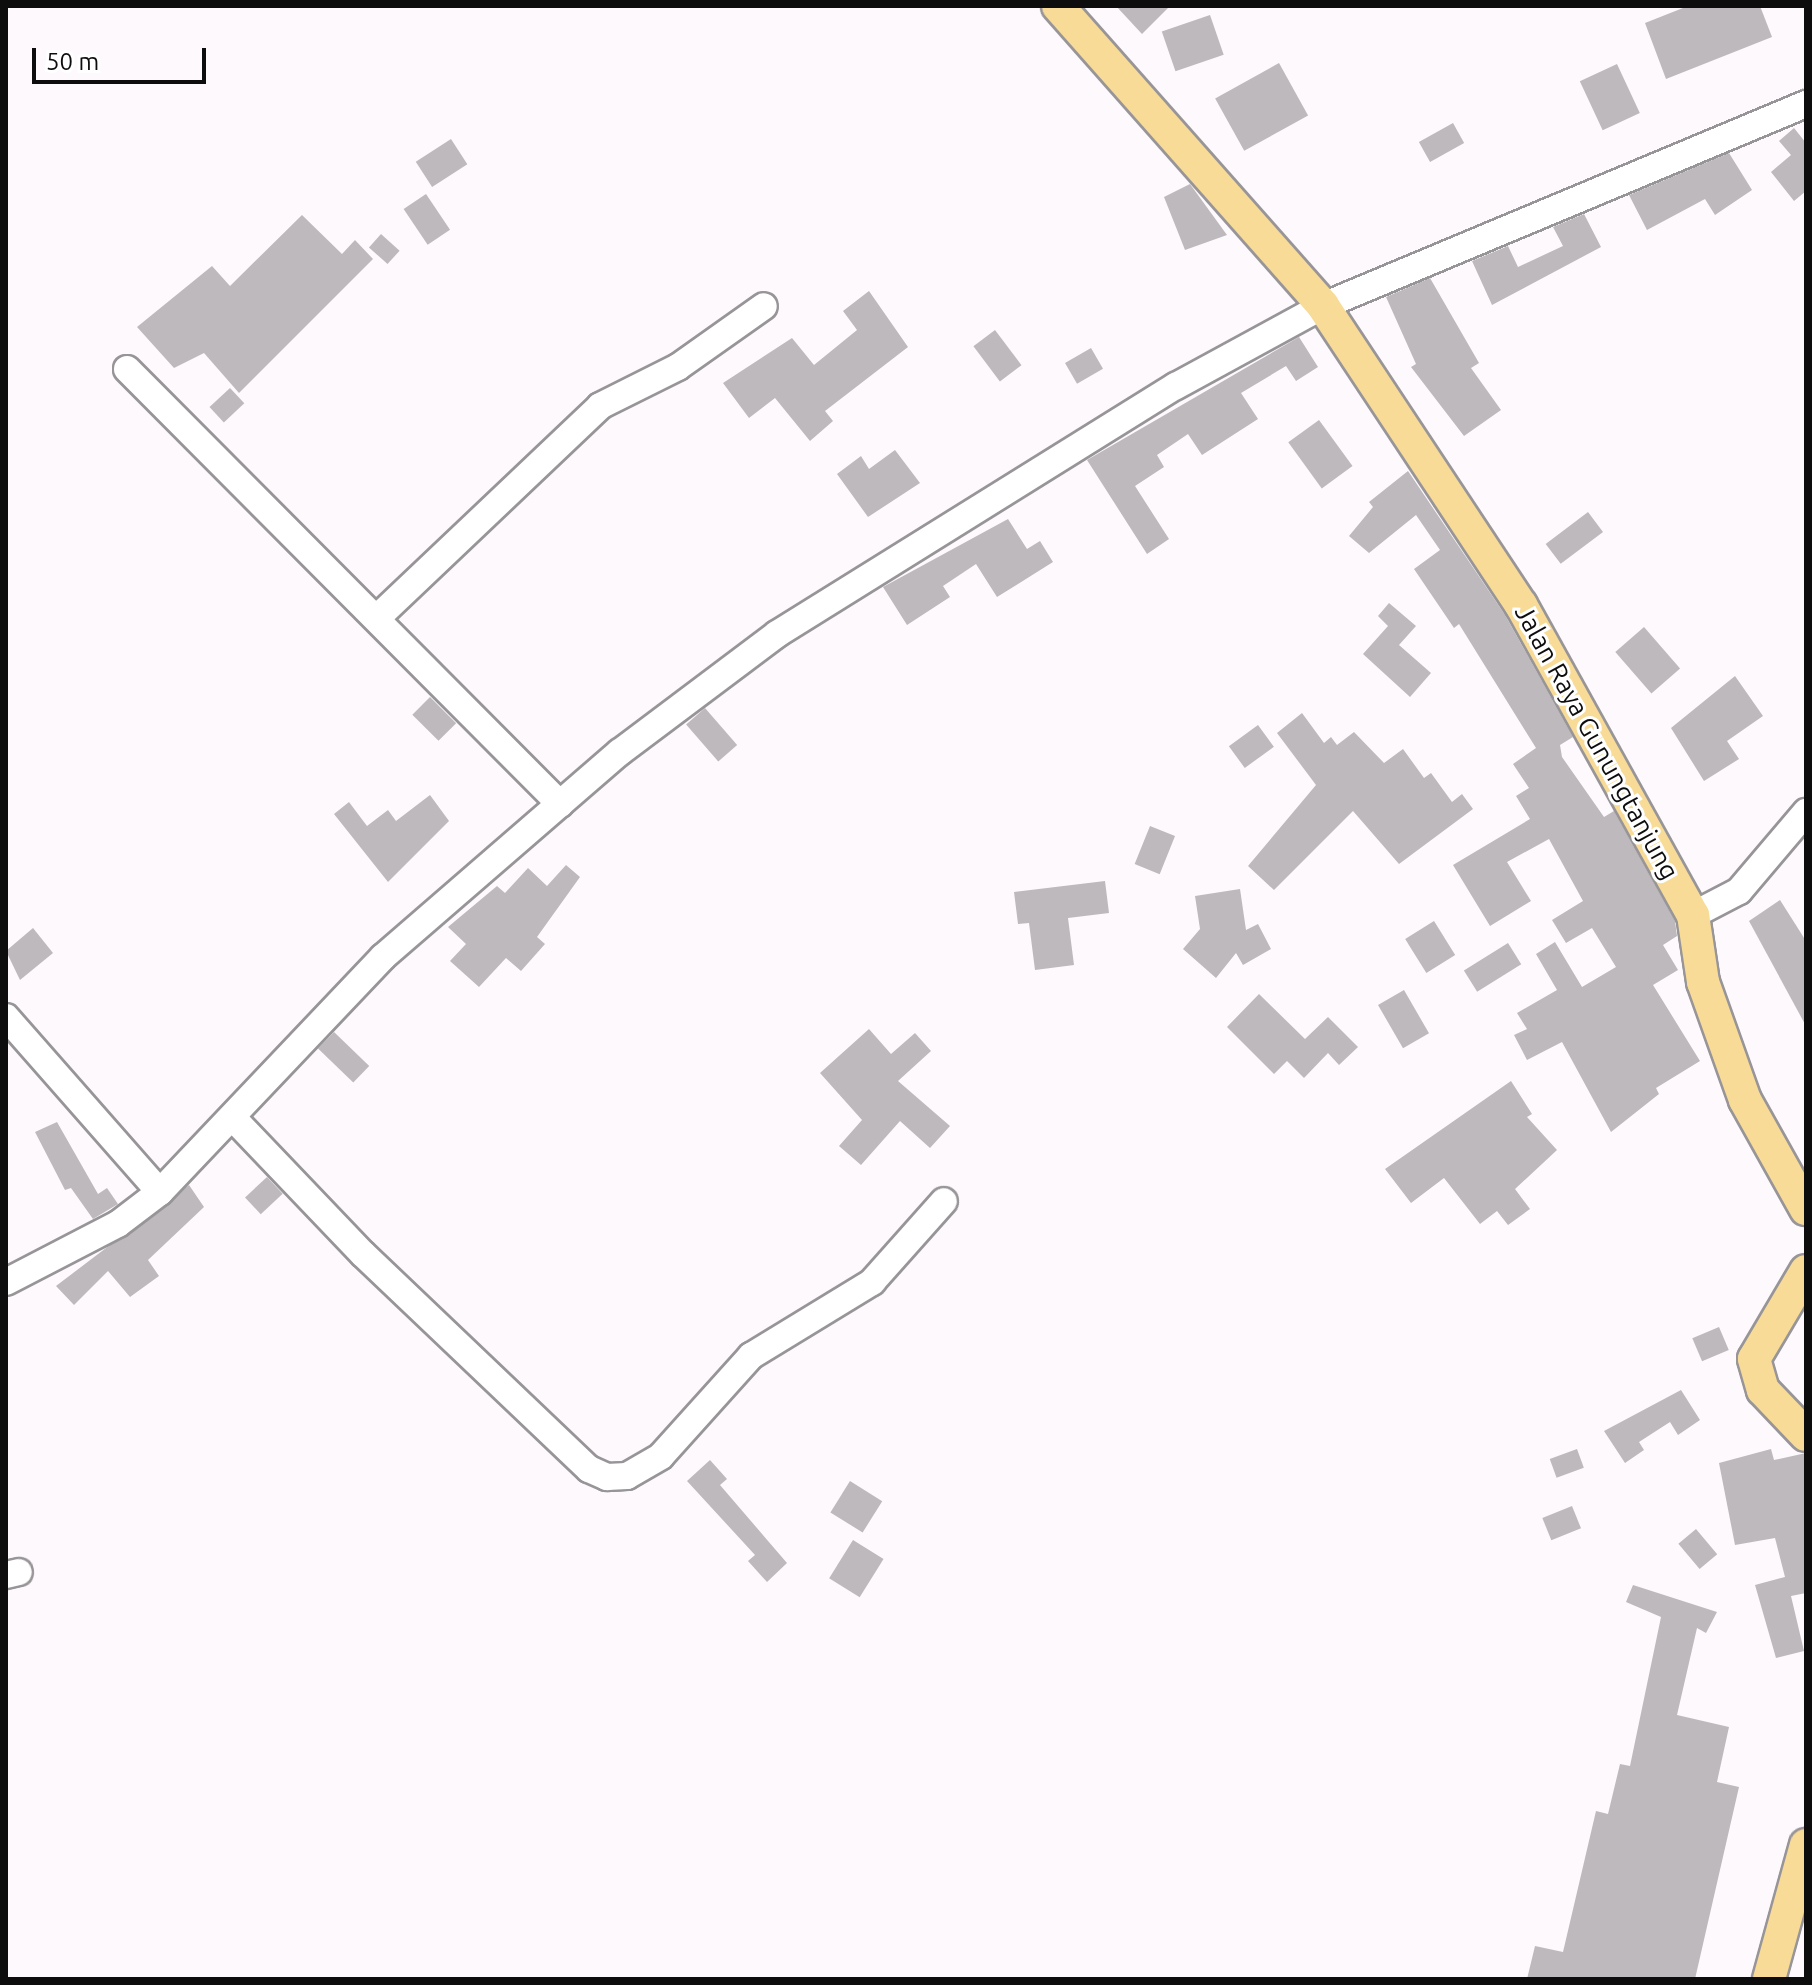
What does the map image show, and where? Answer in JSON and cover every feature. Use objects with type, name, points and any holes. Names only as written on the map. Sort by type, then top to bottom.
[{"type":"main road","name":"Jalan Raya Gunungtanjung","points":[[1058,6],[1323,306],[1521,605],[1693,915],[1703,982],[1745,1100],[1806,1209]]},
{"type":"main road","points":[[1806,1271],[1754,1359],[1763,1390],[1806,1435]]},
{"type":"main road","points":[[1769,1979],[1806,1845]]},
{"type":"street","points":[[6,1282],[118,1224],[160,1192],[233,1118],[293,1045],[383,957],[560,804],[777,634],[1176,386],[1323,306],[1806,104]]},
{"type":"street","points":[[378,617],[600,406],[678,367],[764,306]]},
{"type":"street","points":[[127,369],[378,617],[560,804]]},
{"type":"street","points":[[1693,915],[1739,891],[1806,812]]},
{"type":"street","points":[[6,1017],[160,1192]]},
{"type":"street","points":[[233,1118],[363,1254],[589,1469],[607,1477],[627,1476],[661,1456],[751,1356],[872,1282],[944,1201]]},
{"type":"building","points":[[1116,6],[1170,6],[1142,34]]},
{"type":"building","points":[[1688,6],[1760,6],[1772,37],[1666,79],[1645,23]]},
{"type":"building","points":[[1210,15],[1224,55],[1175,71],[1162,32]]},
{"type":"building","points":[[1279,63],[1308,115],[1244,151],[1215,98]]},
{"type":"building","points":[[1617,64],[1640,113],[1603,130],[1580,81]]},
{"type":"building","points":[[1453,123],[1464,143],[1430,162],[1419,142]]},
{"type":"building","points":[[1794,128],[1806,143],[1806,191],[1794,201],[1771,172],[1791,155],[1779,141]]},
{"type":"building","points":[[451,139],[467,164],[432,187],[416,162]]},
{"type":"building","points":[[1729,153],[1752,190],[1715,215],[1705,199],[1647,230],[1629,195]]},
{"type":"building","points":[[1190,184],[1227,235],[1185,250],[1164,197]]},
{"type":"building","points":[[426,194],[450,230],[428,245],[404,209]]},
{"type":"building","points":[[1584,214],[1601,247],[1492,305],[1472,261],[1508,246],[1518,267],[1563,246],[1553,227]]},
{"type":"building","points":[[302,215],[342,254],[355,240],[373,259],[239,393],[204,353],[174,368],[137,327],[212,266],[230,286]]},
{"type":"building","points":[[381,234],[400,251],[388,264],[369,247]]},
{"type":"building","points":[[1430,278],[1479,363],[1471,368],[1501,410],[1464,436],[1411,367],[1416,364],[1386,297]]},
{"type":"building","points":[[869,291],[908,347],[825,411],[833,421],[810,441],[775,398],[749,418],[723,383],[792,338],[814,365],[857,330],[843,311]]},
{"type":"building","points":[[995,330],[1021,365],[1000,381],[973,346]]},
{"type":"building","points":[[1299,337],[1318,367],[1296,381],[1286,366],[1241,393],[1258,419],[1202,455],[1188,434],[1157,455],[1164,467],[1135,486],[1169,539],[1147,554],[1087,460]]},
{"type":"building","points":[[1091,348],[1103,369],[1077,384],[1065,363]]},
{"type":"building","points":[[230,388],[244,403],[224,422],[210,407]]},
{"type":"building","points":[[1319,420],[1353,466],[1322,488],[1288,442]]},
{"type":"building","points":[[895,450],[920,483],[868,517],[837,474],[861,456],[869,469]]},
{"type":"building","points":[[1408,471],[1505,615],[1573,737],[1560,745],[1562,757],[1604,817],[1614,811],[1675,921],[1677,936],[1663,945],[1678,970],[1653,985],[1700,1061],[1656,1088],[1659,1094],[1611,1132],[1562,1042],[1527,1060],[1514,1035],[1527,1029],[1517,1013],[1557,990],[1536,954],[1555,942],[1582,987],[1616,967],[1592,928],[1566,943],[1552,920],[1583,901],[1549,839],[1507,862],[1531,901],[1490,926],[1453,865],[1530,819],[1516,796],[1529,788],[1513,764],[1536,748],[1459,624],[1454,628],[1414,569],[1440,550],[1416,515],[1369,553],[1349,536],[1373,507],[1369,502]]},
{"type":"building","points":[[1588,512],[1603,532],[1561,564],[1546,544]]},
{"type":"building","points":[[1008,519],[1027,549],[1040,541],[1053,562],[997,597],[976,564],[943,586],[950,597],[907,625],[883,587]]},
{"type":"building","points":[[1389,603],[1416,626],[1399,645],[1431,673],[1410,697],[1363,654],[1388,626],[1378,616]]},
{"type":"building","points":[[1644,627],[1680,669],[1651,693],[1615,652]]},
{"type":"building","points":[[1735,676],[1763,716],[1727,741],[1739,759],[1704,781],[1671,728]]},
{"type":"building","points":[[430,697],[456,723],[438,741],[412,715]]},
{"type":"building","points":[[705,708],[737,745],[718,761],[686,724]]},
{"type":"building","points":[[1302,713],[1324,743],[1331,737],[1337,745],[1354,732],[1384,763],[1403,749],[1424,778],[1431,773],[1452,802],[1462,794],[1473,809],[1399,864],[1353,811],[1274,890],[1248,866],[1316,785],[1277,733]]},
{"type":"building","points":[[1258,725],[1274,747],[1245,768],[1229,746]]},
{"type":"building","points":[[430,795],[449,821],[388,882],[334,814],[349,802],[367,826],[388,810],[396,821]]},
{"type":"building","points":[[1150,826],[1175,836],[1160,874],[1135,864]]},
{"type":"building","points":[[566,865],[580,877],[537,937],[545,944],[521,971],[506,958],[479,987],[450,961],[466,944],[448,927],[497,886],[505,893],[528,868],[547,886]]},
{"type":"building","points":[[1105,881],[1109,913],[1068,918],[1074,965],[1035,970],[1029,923],[1018,924],[1014,892]]},
{"type":"building","points":[[1240,889],[1246,930],[1258,924],[1271,949],[1243,965],[1236,953],[1216,978],[1183,949],[1200,929],[1195,896]]},
{"type":"building","points":[[1780,900],[1806,941],[1806,1026],[1749,921]]},
{"type":"building","points":[[1434,921],[1455,955],[1426,973],[1405,939]]},
{"type":"building","points":[[33,928],[53,953],[20,980],[6,951]]},
{"type":"building","points":[[1508,943],[1521,964],[1477,992],[1464,971]]},
{"type":"building","points":[[1404,990],[1429,1033],[1403,1048],[1378,1005]]},
{"type":"building","points":[[1259,994],[1305,1039],[1328,1017],[1358,1047],[1339,1065],[1328,1053],[1304,1078],[1287,1061],[1274,1074],[1227,1027]]},
{"type":"building","points":[[869,1029],[891,1054],[915,1033],[931,1051],[898,1081],[950,1126],[930,1148],[900,1121],[861,1165],[839,1146],[862,1120],[820,1073]]},
{"type":"building","points":[[334,1032],[369,1066],[353,1083],[318,1049]]},
{"type":"building","points":[[1511,1081],[1532,1114],[1527,1117],[1557,1150],[1515,1189],[1530,1209],[1508,1225],[1497,1211],[1480,1224],[1444,1178],[1411,1203],[1385,1169]]},
{"type":"building","points":[[57,1122],[98,1194],[107,1188],[118,1204],[93,1219],[71,1188],[65,1190],[35,1132]]},
{"type":"building","points":[[267,1177],[283,1194],[261,1214],[245,1197]]},
{"type":"building","points":[[189,1185],[204,1207],[148,1260],[159,1276],[130,1297],[108,1271],[74,1305],[56,1286]]},
{"type":"building","points":[[1719,1327],[1729,1350],[1702,1361],[1692,1338]]},
{"type":"building","points":[[1681,1390],[1700,1420],[1678,1435],[1670,1422],[1639,1442],[1644,1450],[1625,1463],[1604,1431]]},
{"type":"building","points":[[1577,1449],[1584,1468],[1557,1478],[1550,1459]]},
{"type":"building","points":[[1771,1449],[1774,1460],[1806,1453],[1806,1593],[1791,1596],[1804,1651],[1776,1658],[1755,1585],[1785,1577],[1775,1538],[1735,1545],[1719,1463]]},
{"type":"building","points":[[710,1460],[727,1479],[720,1485],[787,1563],[767,1582],[748,1561],[755,1555],[687,1481]]},
{"type":"building","points":[[850,1481],[882,1501],[863,1533],[830,1512]]},
{"type":"building","points":[[1572,1506],[1581,1528],[1551,1540],[1542,1518]]},
{"type":"building","points":[[1696,1529],[1717,1554],[1700,1569],[1678,1544]]},
{"type":"building","points":[[853,1540],[884,1559],[860,1597],[829,1578]]},
{"type":"building","points":[[1633,1585],[1717,1612],[1706,1633],[1697,1628],[1677,1715],[1729,1727],[1717,1782],[1739,1787],[1695,1979],[1527,1979],[1535,1946],[1563,1952],[1596,1811],[1608,1814],[1620,1764],[1630,1766],[1661,1617],[1626,1602]]}]
